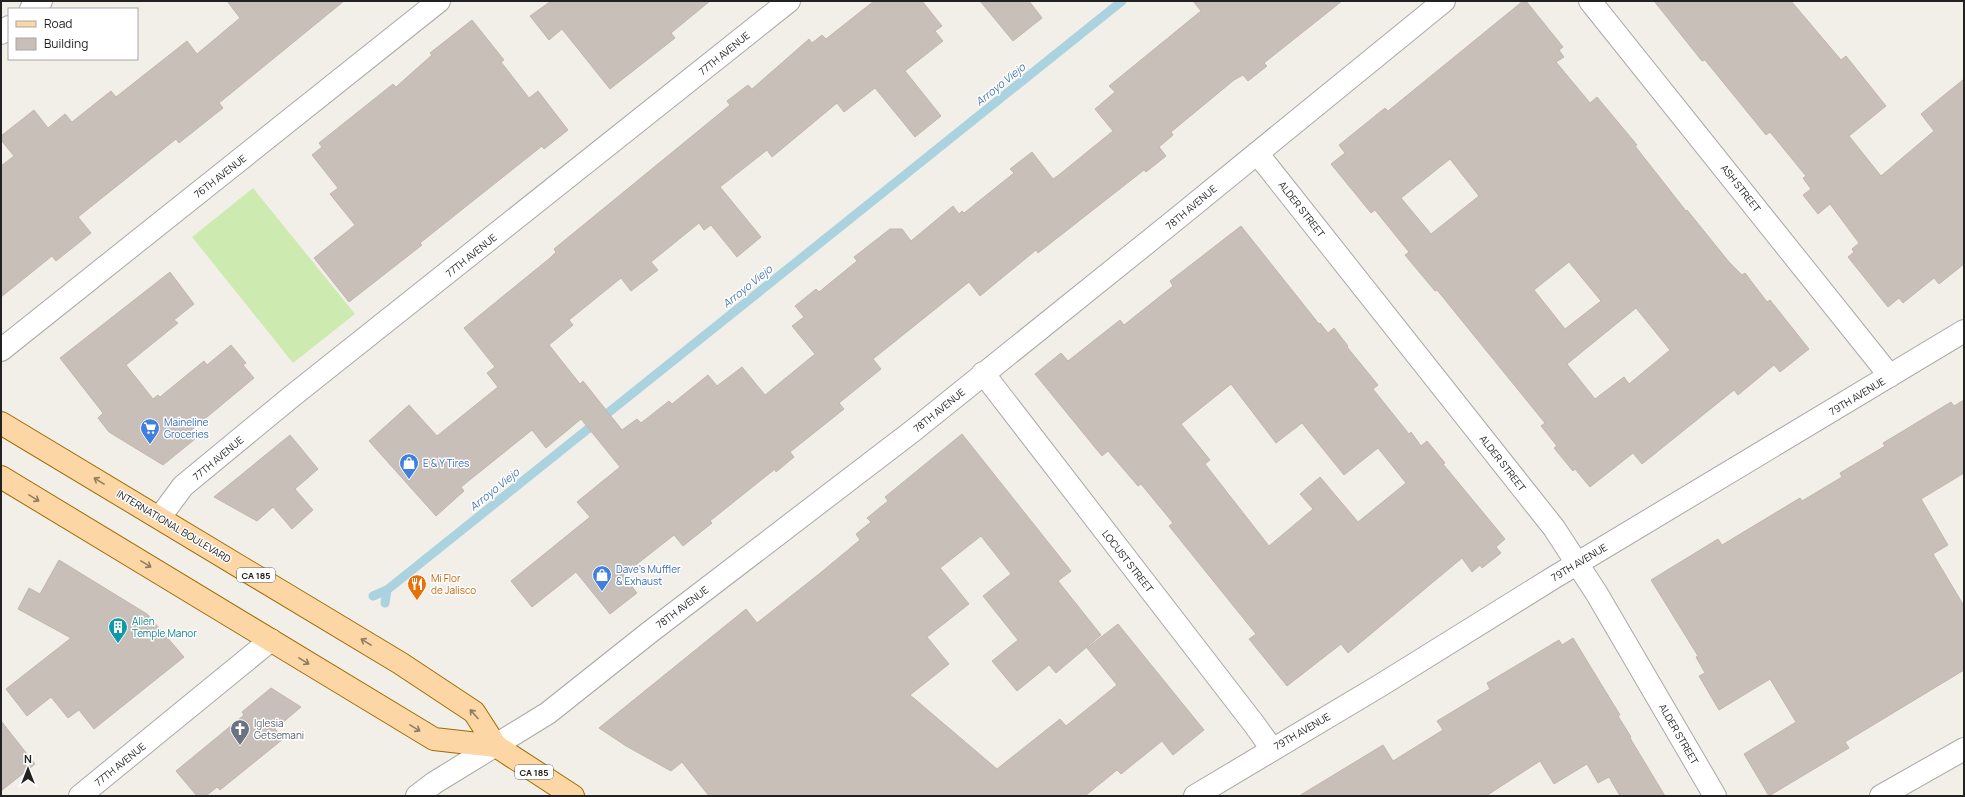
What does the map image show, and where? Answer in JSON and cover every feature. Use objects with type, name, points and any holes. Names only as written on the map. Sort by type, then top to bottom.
[{"type":"main road","name":"INTERNATIONAL BOULEVARD","points":[[1,423],[160,517],[400,663],[474,712],[496,746],[573,796]]},
{"type":"main road","name":"INTERNATIONAL BOULEVARD","points":[[1,477],[434,739],[496,746]]},
{"type":"street","points":[[32,8],[41,1]]},
{"type":"street","name":"76TH AVENUE","points":[[1,350],[439,1]]},
{"type":"street","name":"77TH AVENUE","points":[[160,517],[183,486],[291,397],[790,1]]},
{"type":"street","name":"78TH AVENUE","points":[[417,796],[434,783],[548,713],[650,632],[914,430],[1444,1]]},
{"type":"street","name":"ASH STREET","points":[[1590,1],[1890,376]]},
{"type":"street","name":"ALDER STREET","points":[[1257,153],[1554,528],[1577,563],[1716,796]]},
{"type":"street","name":"79TH AVENUE","points":[[1195,796],[1381,685],[1577,563],[1964,331]]},
{"type":"street","name":"LOCUST STREET","points":[[983,374],[1272,749]]},
{"type":"street","name":"77TH AVENUE","points":[[80,796],[271,640]]},
{"type":"street","points":[[1881,796],[1964,749]]},
{"type":"green space","points":[[253,188],[355,314],[293,363],[192,237]]},
{"type":"building","points":[[227,1],[344,1],[219,103],[223,108],[179,143],[176,139],[78,217],[91,233],[56,261],[52,256],[1,297],[1,166],[14,156],[1,140],[1,136],[34,110],[48,128],[65,114],[72,122],[111,91],[116,97],[187,41],[197,54],[240,18]]},
{"type":"building","points":[[551,1],[710,1],[671,33],[675,38],[610,89],[562,29],[549,40],[530,16]]},
{"type":"building","points":[[874,1],[922,1],[942,26],[935,31],[943,41],[905,71],[941,116],[915,137],[875,88],[844,112],[837,103],[772,157],[767,150],[720,187],[761,237],[737,257],[711,225],[704,230],[699,223],[651,262],[658,270],[631,291],[621,278],[569,320],[573,325],[549,345],[580,384],[583,381],[622,430],[637,419],[641,423],[669,401],[672,404],[708,375],[717,386],[742,367],[765,395],[815,354],[792,326],[804,317],[795,306],[816,289],[819,292],[857,261],[854,257],[890,229],[902,229],[911,241],[953,206],[959,214],[962,211],[964,213],[1014,173],[1010,169],[1032,152],[1053,179],[1060,174],[1113,131],[1095,109],[1115,92],[1109,86],[1201,11],[1193,1],[1342,1],[1264,63],[1267,66],[1248,81],[1243,75],[1234,80],[1171,132],[1173,135],[1159,147],[1166,156],[1146,172],[1144,170],[1038,253],[1036,250],[980,296],[969,282],[873,359],[881,369],[839,403],[844,409],[790,452],[794,457],[776,472],[775,469],[710,521],[712,523],[683,546],[674,535],[623,575],[637,593],[610,614],[576,572],[532,607],[511,581],[590,517],[577,502],[620,467],[581,419],[546,448],[532,430],[461,487],[464,491],[436,516],[369,441],[409,405],[437,436],[498,387],[487,373],[495,367],[464,328],[550,258],[556,252],[554,249],[730,105],[727,101],[748,85],[752,89],[809,39],[812,43],[822,35],[826,39]]},
{"type":"building","points":[[980,1],[1029,1],[1042,18],[1013,41]]},
{"type":"building","points":[[1523,1],[1526,1],[1563,47],[1559,50],[1564,57],[1556,62],[1590,103],[1597,97],[1637,145],[1635,146],[1686,211],[1687,210],[1729,262],[1742,275],[1745,273],[1767,302],[1770,300],[1809,349],[1780,372],[1774,365],[1738,395],[1734,390],[1642,464],[1633,453],[1590,487],[1575,469],[1573,471],[1554,448],[1557,446],[1541,426],[1545,423],[1437,290],[1435,291],[1405,255],[1409,252],[1375,210],[1371,213],[1331,164],[1345,153],[1339,145],[1385,108],[1388,111]],"holes":[[[1450,159],[1479,196],[1431,234],[1401,198]],[[1569,262],[1601,301],[1565,329],[1534,290]],[[1636,308],[1670,350],[1629,384],[1624,377],[1595,399],[1567,364]]]},
{"type":"building","points":[[1654,1],[1791,1],[1841,60],[1846,56],[1886,106],[1849,136],[1881,176],[1934,131],[1921,114],[1964,79],[1964,264],[1939,284],[1934,278],[1903,303],[1899,298],[1888,307],[1848,257],[1854,252],[1852,249],[1859,243],[1830,204],[1818,214],[1803,195],[1811,189],[1803,178],[1806,176],[1770,132],[1766,135],[1705,60],[1702,61]]},
{"type":"building","points":[[472,20],[504,60],[501,62],[529,98],[538,91],[568,130],[544,149],[542,146],[420,243],[422,245],[349,302],[314,258],[355,225],[330,194],[338,188],[312,155],[322,147],[319,143],[393,84],[396,87],[432,55],[430,53]]},
{"type":"building","points":[[1241,226],[1319,324],[1320,323],[1328,333],[1334,328],[1348,346],[1347,347],[1378,385],[1373,389],[1409,434],[1411,432],[1421,446],[1427,441],[1445,463],[1443,464],[1505,539],[1496,547],[1501,553],[1482,568],[1480,565],[1472,572],[1462,558],[1348,653],[1341,644],[1287,686],[1249,639],[1256,634],[1169,526],[1173,523],[1141,484],[1138,486],[1108,451],[1102,456],[1035,374],[1061,353],[1068,361],[1120,320],[1124,325],[1173,286],[1170,281]],"holes":[[[1231,384],[1276,443],[1302,423],[1344,475],[1378,448],[1406,483],[1358,522],[1320,477],[1300,494],[1313,509],[1269,546],[1205,464],[1210,460],[1181,424]]]},
{"type":"building","points":[[170,272],[194,304],[174,320],[178,323],[126,365],[153,399],[158,395],[160,397],[204,361],[207,365],[231,345],[246,363],[243,365],[254,378],[189,432],[195,439],[163,465],[109,432],[98,418],[103,413],[60,358]]},
{"type":"building","points":[[1964,400],[1964,473],[1921,499],[1948,545],[1933,554],[1964,606],[1964,670],[1845,742],[1849,748],[1769,796],[1744,754],[1796,722],[1770,679],[1719,710],[1699,676],[1705,673],[1696,657],[1698,656],[1651,580],[1718,539],[1722,545],[1800,498],[1802,501],[1842,477],[1840,473],[1885,446],[1883,443],[1951,402],[1954,406]]},
{"type":"building","points":[[962,434],[1071,571],[1058,581],[1101,635],[1056,673],[1049,665],[1017,691],[992,661],[1018,640],[983,596],[1011,574],[981,536],[940,568],[969,604],[927,637],[949,664],[910,695],[997,769],[1060,719],[1066,726],[1117,685],[1087,648],[1118,624],[1204,730],[1173,755],[1162,741],[1121,774],[1117,770],[1085,796],[709,796],[682,762],[671,771],[626,746],[599,728],[746,609],[757,623],[819,574],[860,540],[856,534],[871,522],[867,518],[888,501],[885,497]]},
{"type":"building","points":[[290,435],[318,469],[295,489],[313,510],[292,529],[273,507],[257,521],[214,497]]},
{"type":"building","name":"Allen Temple Manor","points":[[59,560],[147,614],[184,657],[94,729],[79,710],[68,718],[51,697],[27,716],[6,689],[71,638],[18,609],[29,588],[40,594]]},
{"type":"building","points":[[1573,638],[1620,715],[1618,716],[1631,737],[1630,738],[1665,796],[1620,796],[1609,777],[1598,783],[1587,764],[1554,784],[1540,761],[1486,796],[1299,796],[1383,745],[1393,761],[1443,730],[1437,721],[1490,689],[1487,683],[1559,640],[1562,645]]},
{"type":"building","name":"Iglesia Getsemani","points":[[271,688],[301,707],[275,729],[283,739],[220,790],[217,787],[206,796],[197,796],[176,771],[244,715],[242,712]]},
{"type":"building","points":[[1,721],[35,764],[1,791]]},
{"type":"waterway","name":"Arroyo Viejo","points":[[373,596],[387,590],[1122,1]]},
{"type":"waterway","name":"Arroyo Viejo","points":[[385,603],[387,590]]},
{"type":"place","name":"Maineline Groceries","points":[[150,445]]},
{"type":"place","name":"E & Y Tires","points":[[409,480]]},
{"type":"place","name":"Dave's Muffler & Exhaust","points":[[602,592]]},
{"type":"place","name":"Mi Flor de Jalisco","points":[[417,601]]},
{"type":"place","name":"Allen Temple Manor","points":[[118,644]]},
{"type":"place","name":"Iglesia Getsemani","points":[[240,746]]}]
